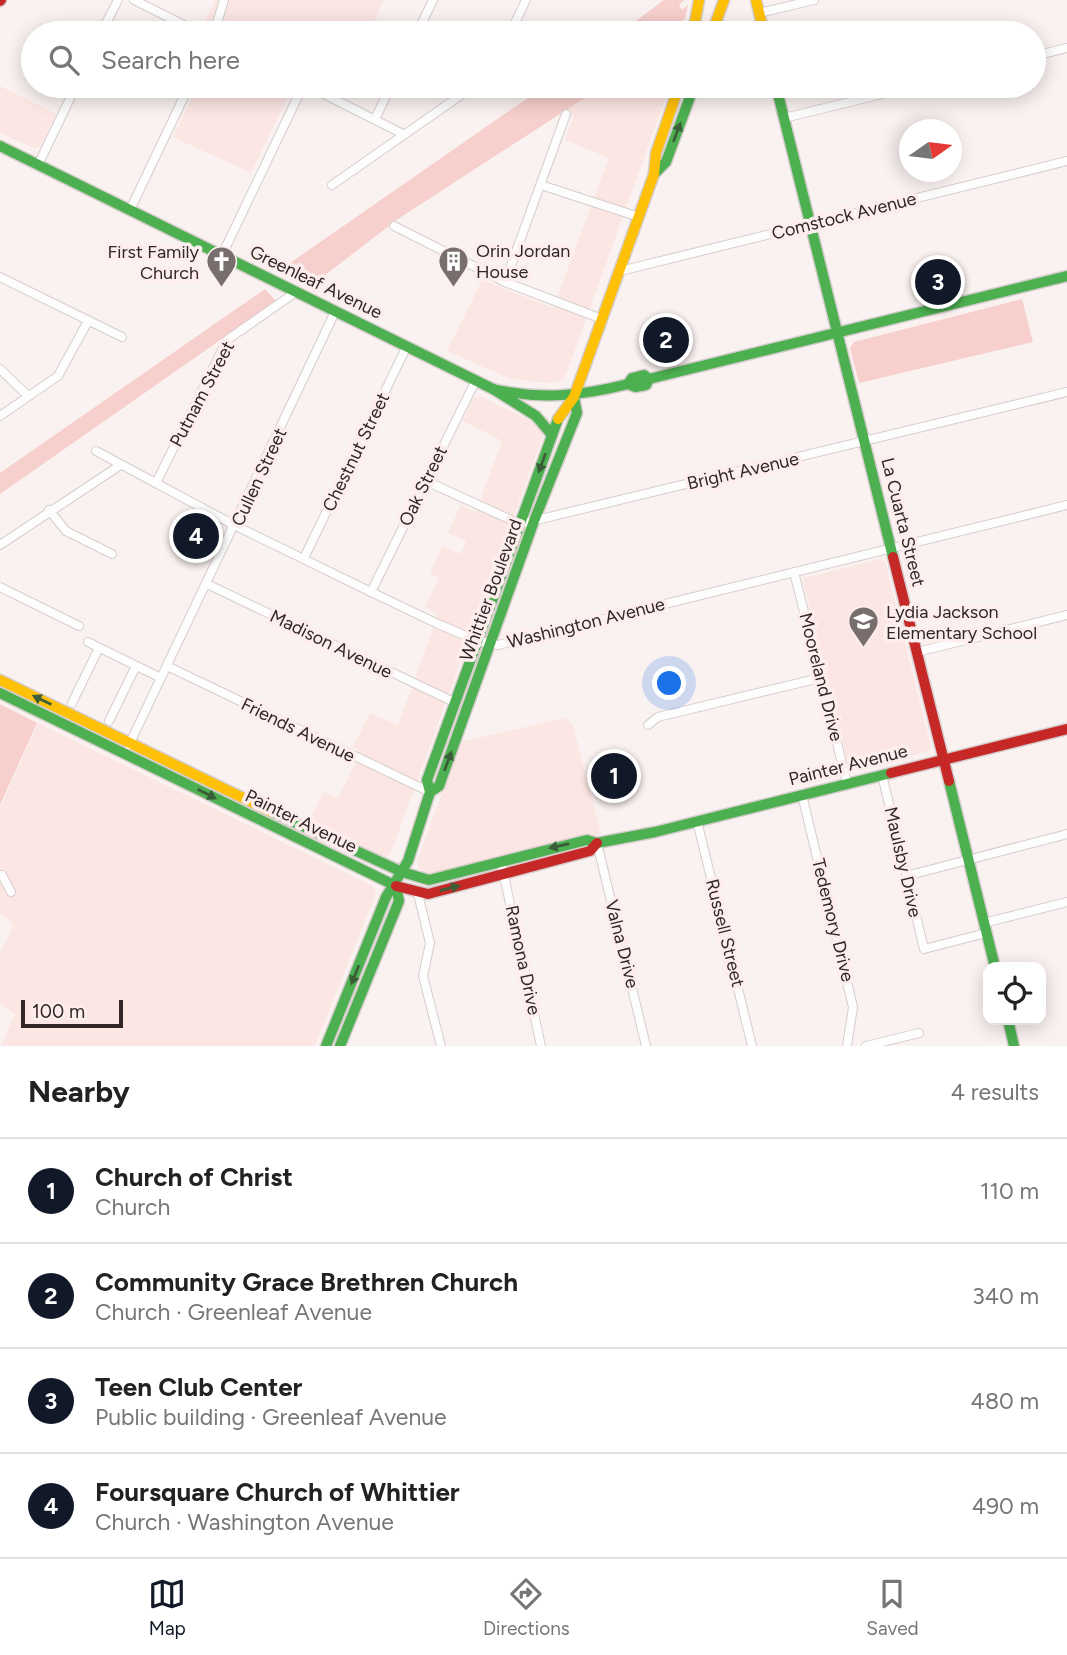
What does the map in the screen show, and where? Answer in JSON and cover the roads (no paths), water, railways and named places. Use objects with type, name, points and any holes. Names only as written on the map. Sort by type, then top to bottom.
[{"type":"main road","points":[[695,21],[699,0]]},
{"type":"main road","points":[[716,21],[724,0]]},
{"type":"main road","points":[[755,0],[761,21]]},
{"type":"main road","name":"Whittier Boulevard","points":[[326,1046],[386,897],[396,886],[402,872],[430,792],[427,780],[560,412],[574,397],[620,271],[654,174],[656,153],[675,98]]},
{"type":"main road","name":"Whittier Boulevard","points":[[654,174],[666,162],[690,98]]},
{"type":"main road","name":"La Cuarta Street","points":[[779,98],[994,962]]},
{"type":"main road","name":"Greenleaf Avenue","points":[[0,146],[493,389],[545,399],[574,397],[628,384],[632,379],[644,375],[649,379],[1067,276]]},
{"type":"main road","points":[[493,389],[506,400],[543,419],[550,425],[552,435]]},
{"type":"main road","name":"Whittier Boulevard","points":[[430,792],[439,786],[534,521],[577,413],[574,397]]},
{"type":"main road","name":"Painter Avenue","points":[[0,680],[127,749],[157,769],[396,886],[418,894],[590,851],[597,843]]},
{"type":"main road","name":"Painter Avenue","points":[[0,693],[196,776],[368,859],[429,880],[587,840],[597,843],[697,821],[1067,729]]},
{"type":"main road","points":[[157,769],[166,768],[188,778],[196,776]]},
{"type":"main road","name":"Whittier Boulevard","points":[[340,1046],[399,901],[396,886]]},
{"type":"main road","points":[[1009,1025],[1014,1046]]},
{"type":"street","points":[[108,21],[118,0]]},
{"type":"street","points":[[134,0],[176,21]]},
{"type":"street","points":[[218,21],[224,0]]},
{"type":"street","points":[[423,21],[433,0]]},
{"type":"street","points":[[516,21],[526,0]]},
{"type":"street","points":[[759,13],[814,0]]},
{"type":"street","points":[[1046,53],[1067,48]]},
{"type":"street","points":[[38,165],[70,98]]},
{"type":"street","points":[[130,210],[183,98]]},
{"type":"street","points":[[222,255],[297,98]]},
{"type":"street","points":[[332,98],[403,134]]},
{"type":"street","points":[[375,119],[385,98]]},
{"type":"street","points":[[332,185],[456,98]]},
{"type":"street","points":[[784,118],[866,98]]},
{"type":"street","points":[[505,282],[566,114]]},
{"type":"street","name":"Comstock Avenue","points":[[620,271],[1067,161]]},
{"type":"street","points":[[541,185],[639,217]]},
{"type":"street","points":[[394,226],[505,282],[602,319]]},
{"type":"street","points":[[0,277],[122,337]]},
{"type":"street","name":"Putnam Street","points":[[156,484],[227,340],[296,292]]},
{"type":"street","name":"Cullen Street","points":[[127,749],[236,526],[335,312]]},
{"type":"street","points":[[0,416],[58,376],[89,321]]},
{"type":"street","name":"Chestnut Street","points":[[304,558],[407,346]]},
{"type":"street","points":[[0,369],[28,396]]},
{"type":"street","name":"Oak Street","points":[[371,592],[476,380]]},
{"type":"street","name":"Bright Avenue","points":[[520,524],[865,443],[1067,392]]},
{"type":"street","name":"Washington Avenue","points":[[96,451],[119,466],[236,526],[371,592],[478,641],[498,645],[1067,505]]},
{"type":"street","points":[[0,545],[119,466]]},
{"type":"street","points":[[426,481],[520,524]]},
{"type":"street","points":[[49,510],[66,531],[112,554]]},
{"type":"street","name":"Mooreland Drive","points":[[794,572],[847,783]]},
{"type":"street","name":"Madison Avenue","points":[[207,584],[456,703]]},
{"type":"street","points":[[0,587],[79,626]]},
{"type":"street","points":[[917,652],[1067,615]]},
{"type":"street","points":[[88,642],[161,678]]},
{"type":"street","points":[[72,703],[99,648]]},
{"type":"street","points":[[109,721],[136,666]]},
{"type":"street","name":"Friends Avenue","points":[[167,666],[430,792]]},
{"type":"street","points":[[648,724],[658,717],[820,678]]},
{"type":"street","name":"Maulsby Drive","points":[[882,775],[924,948],[985,928]]},
{"type":"street","name":"Tedemory Drive","points":[[802,795],[853,1007],[847,1046]]},
{"type":"street","name":"Russell Street","points":[[697,821],[752,1046]]},
{"type":"street","points":[[906,876],[1067,834]]},
{"type":"street","name":"Valna Drive","points":[[597,843],[646,1046]]},
{"type":"street","name":"Ramona Drive","points":[[501,862],[541,1046]]},
{"type":"street","points":[[2,875],[11,892]]},
{"type":"street","points":[[418,894],[430,943],[423,976],[441,1046]]},
{"type":"street","points":[[985,928],[1067,902]]},
{"type":"street","points":[[866,1046],[919,1032]]},
{"type":"place","name":"Teen Club Center","points":[[938,282]]},
{"type":"place","name":"Orin Jordan House","points":[[453,288]]},
{"type":"place","name":"First Family Church","points":[[222,289]]},
{"type":"place","name":"Community Grace Brethren Church","points":[[666,340]]},
{"type":"place","name":"Foursquare Church of Whittier","points":[[196,536]]},
{"type":"place","name":"Lydia Jackson Elementary School","points":[[863,649]]},
{"type":"place","name":"Church of Christ","points":[[614,776]]}]
